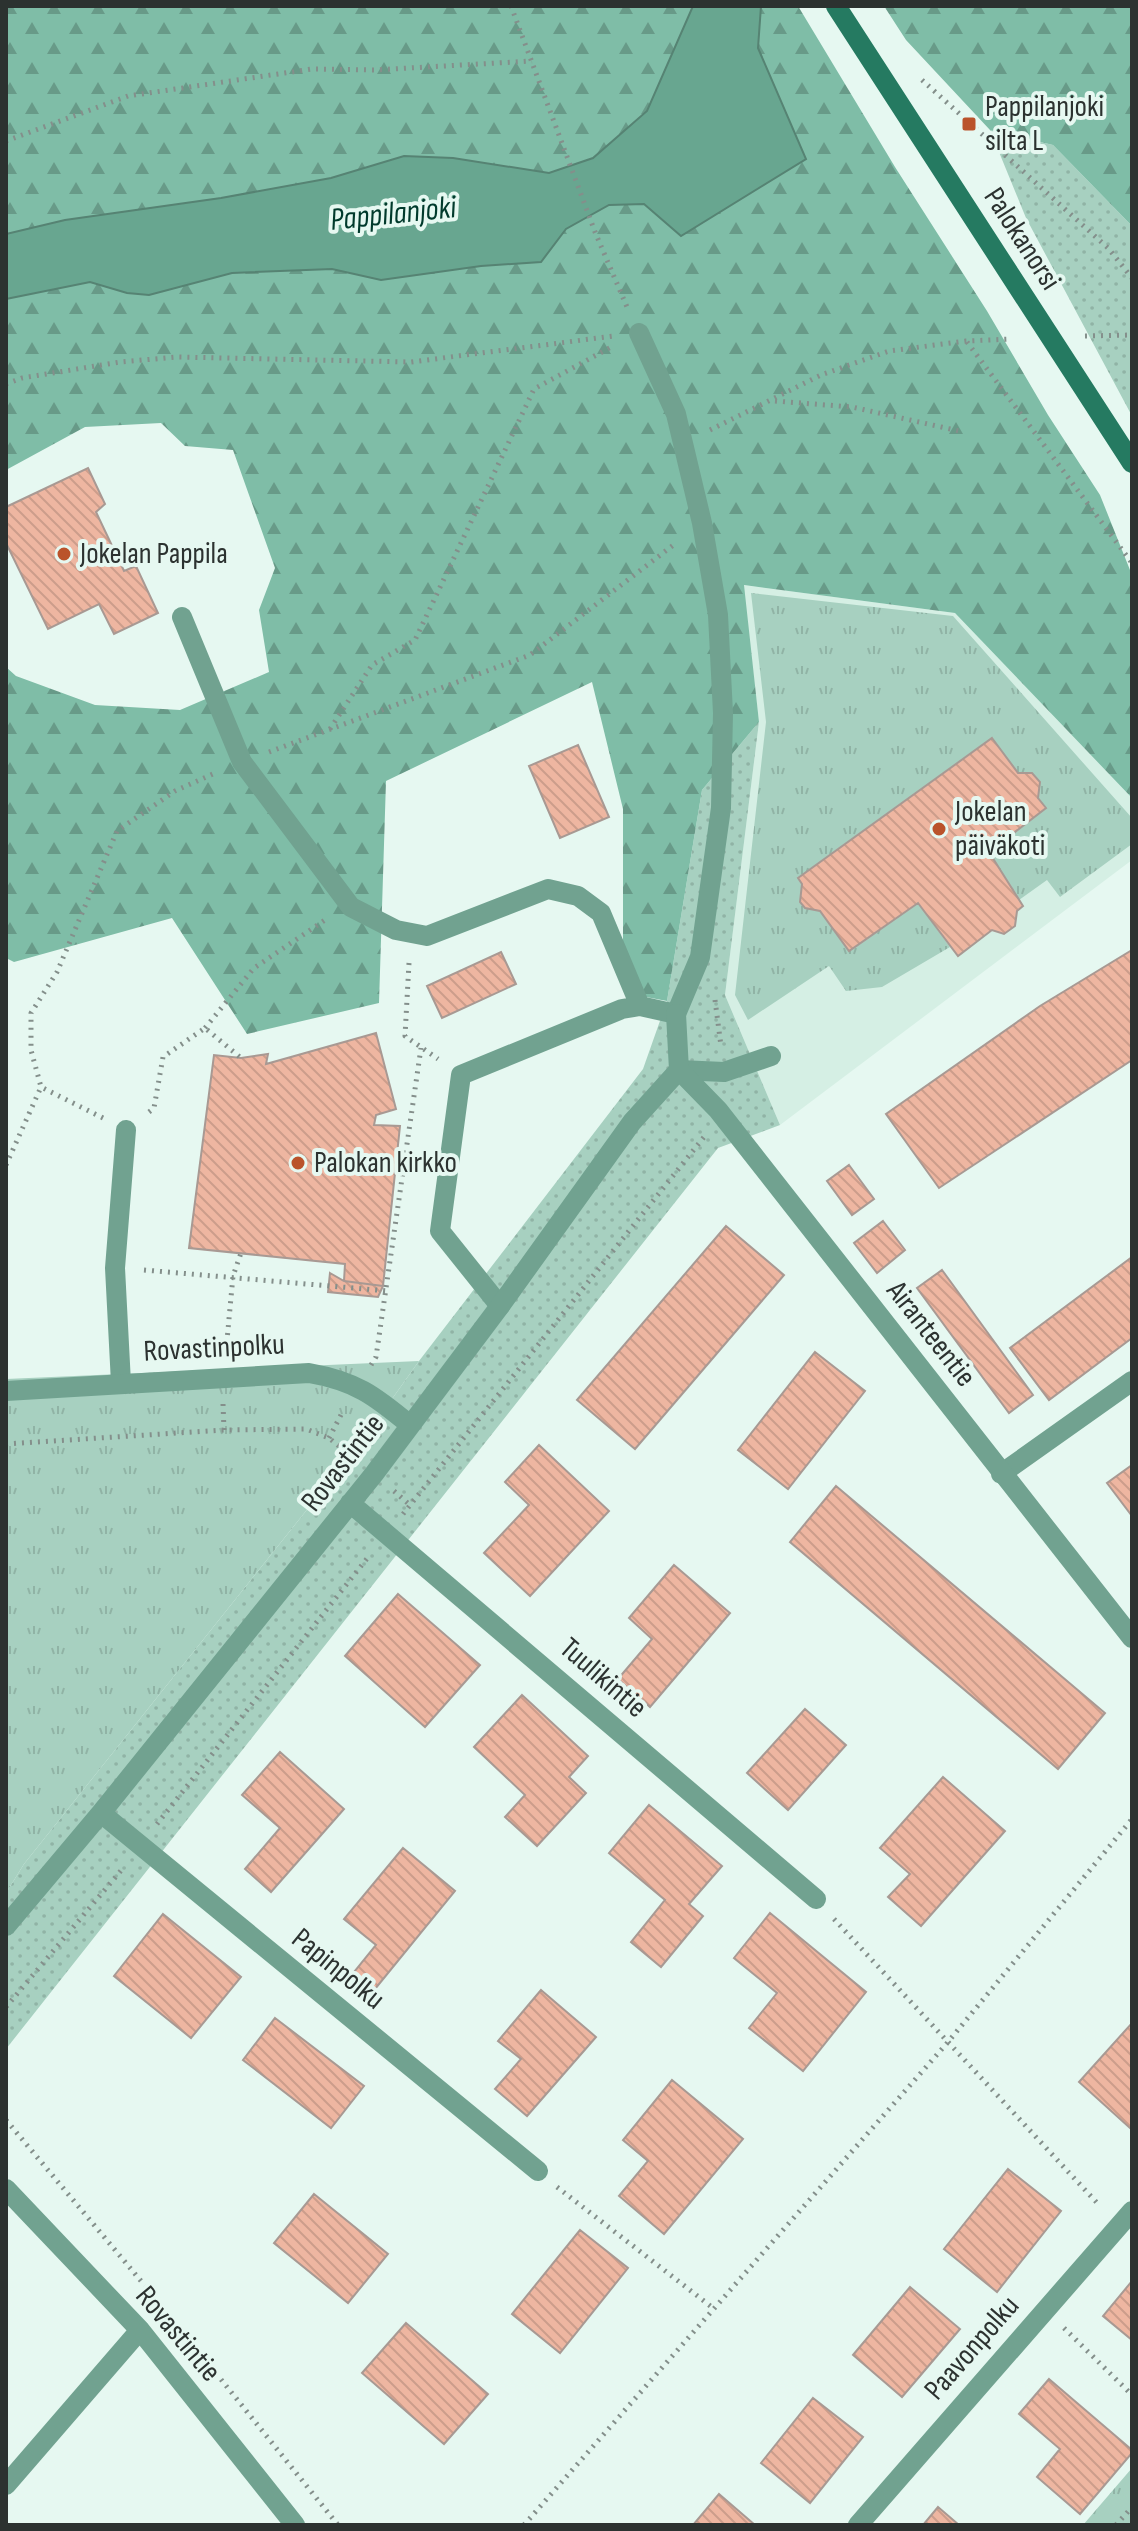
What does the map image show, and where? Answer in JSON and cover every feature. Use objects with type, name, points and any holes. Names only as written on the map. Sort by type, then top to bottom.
[{"type":"main road","name":"Palokanorsi","points":[[836,6],[1132,463]]},
{"type":"street","points":[[639,333],[676,414],[702,523],[718,615],[723,713],[721,808],[700,957],[676,1014],[679,1070],[724,1072],[771,1056]]},
{"type":"street","points":[[182,617],[242,762],[351,907],[396,930],[427,936],[548,889],[578,896],[601,913],[640,1006]]},
{"type":"street","points":[[500,1306],[440,1231],[461,1075],[622,1009],[640,1006],[676,1014]]},
{"type":"street","name":"Airanteentie","points":[[679,1070],[718,1110],[1132,1638]]},
{"type":"street","name":"Rovastintie","points":[[7,1922],[101,1813],[374,1474],[632,1122],[679,1070]]},
{"type":"street","points":[[121,1383],[115,1268],[126,1130]]},
{"type":"street","name":"Rovastinpolku","points":[[6,1391],[309,1373],[334,1377],[357,1386],[410,1425]]},
{"type":"street","points":[[1001,1474],[1132,1381]]},
{"type":"street","name":"Tuulikintie","points":[[350,1503],[816,1899]]},
{"type":"street","name":"Papinpolku","points":[[101,1813],[538,2171]]},
{"type":"street","name":"Rovastintie","points":[[6,2189],[140,2330],[295,2525]]},
{"type":"street","name":"Paavonpolku","points":[[858,2525],[1125,2218]]},
{"type":"street","points":[[6,2485],[140,2330]]},
{"type":"path","points":[[511,6],[595,232],[639,333]]},
{"type":"path","points":[[6,141],[128,96],[312,69],[374,70],[532,61]]},
{"type":"path","points":[[914,70],[980,134],[1108,248],[1132,278]]},
{"type":"path","points":[[6,384],[120,362],[177,357],[411,362],[639,333]]},
{"type":"path","points":[[330,729],[372,665],[415,640],[534,389],[639,333]]},
{"type":"path","points":[[1080,337],[1132,335]]},
{"type":"path","points":[[683,443],[774,401],[821,375],[889,351],[966,341],[1012,339]]},
{"type":"path","points":[[966,341],[1132,563]]},
{"type":"path","points":[[774,401],[852,407],[959,431]]},
{"type":"path","points":[[126,1130],[154,1108],[163,1057],[205,1028],[254,968],[327,920]]},
{"type":"path","points":[[409,957],[405,1036],[461,1075]]},
{"type":"path","points":[[205,1028],[241,1058]]},
{"type":"path","points":[[329,1438],[376,1357],[422,1047]]},
{"type":"path","points":[[6,1165],[41,1087]]},
{"type":"path","points":[[6,2007],[141,1846],[703,1140],[718,1110]]},
{"type":"path","points":[[224,1430],[223,1377],[233,1276],[241,1253]]},
{"type":"path","points":[[115,1268],[388,1291]]},
{"type":"path","points":[[6,1444],[224,1430],[306,1429],[329,1438],[410,1505]]},
{"type":"path","points":[[524,2525],[948,2042],[1132,1819]]},
{"type":"path","points":[[816,1899],[948,2042],[1125,2218]]},
{"type":"path","points":[[538,2171],[713,2308]]},
{"type":"path","points":[[1045,2310],[1132,2395]]},
{"type":"path","points":[[1116,2525],[1132,2507]]},
{"type":"shaded area","name":"Jokelan päiväkoti","points":[[743,585],[955,613],[1132,798],[1132,860],[780,1125],[725,995],[759,722]]},
{"type":"green space","points":[[6,6],[693,6],[647,111],[593,158],[549,173],[404,156],[331,178],[221,198],[65,220],[6,234]]},
{"type":"green space","points":[[761,6],[798,6],[1100,495],[1132,575],[1132,798],[955,613],[744,585],[759,722],[702,790],[667,1001],[646,997],[623,946],[623,809],[592,682],[386,781],[379,1003],[247,1034],[172,918],[14,962],[6,958],[6,667],[16,676],[95,705],[180,710],[269,672],[259,610],[275,568],[233,450],[185,446],[161,423],[85,427],[6,470],[6,299],[90,282],[127,293],[149,295],[232,273],[332,269],[381,280],[481,266],[540,262],[566,229],[609,205],[644,204],[805,159],[758,48]]},
{"type":"green space","points":[[884,6],[1132,6],[1132,226],[1053,145],[990,130],[906,40]]},
{"type":"green space","points":[[990,130],[1053,145],[1132,226],[1132,416],[1026,218]]},
{"type":"green space","points":[[751,593],[953,616],[1132,818],[1132,844],[1060,897],[1047,880],[1019,900],[989,852],[1046,808],[1038,798],[1040,782],[1032,773],[1018,773],[992,738],[798,878],[802,884],[800,902],[805,908],[820,911],[849,951],[918,903],[950,947],[882,987],[846,991],[829,966],[748,1020],[735,995],[766,722]]},
{"type":"green space","points":[[759,722],[725,995],[780,1125],[718,1148],[6,2049],[6,1893],[24,1864],[365,1437],[419,1361],[643,1069],[667,1001],[702,790]]},
{"type":"green space","points":[[419,1361],[365,1437],[24,1864],[6,1893],[6,1379]]},
{"type":"green space","points":[[1132,2468],[1132,2525],[1083,2525]]},
{"type":"water","name":"Pappilanjoki","points":[[693,6],[761,6],[758,48],[806,159],[681,236],[644,204],[609,205],[566,229],[541,262],[481,266],[381,280],[332,269],[232,273],[149,295],[127,293],[90,282],[6,299],[6,234],[65,220],[221,198],[331,178],[404,156],[453,158],[549,173],[593,158],[647,111]]},
{"type":"building","name":"Jokelan Pappila","points":[[88,468],[105,504],[96,512],[124,571],[136,566],[158,613],[114,634],[99,604],[48,629],[6,543],[6,507]]},
{"type":"building","points":[[992,738],[1018,773],[1032,773],[1040,782],[1038,798],[1046,808],[989,852],[1023,906],[1017,911],[1015,926],[1004,934],[992,930],[958,956],[918,903],[849,951],[820,911],[805,908],[800,902],[802,884],[798,878]]},
{"type":"building","points":[[578,745],[609,817],[560,838],[529,766]]},
{"type":"building","points":[[1132,950],[1132,1060],[939,1188],[886,1114],[1040,1006]]},
{"type":"building","points":[[501,952],[516,984],[442,1018],[427,986]]},
{"type":"building","name":"Palokan kirkko","points":[[376,1033],[396,1109],[376,1115],[374,1125],[400,1126],[383,1286],[344,1281],[345,1264],[189,1248],[214,1055],[241,1058],[268,1054],[266,1064]]},
{"type":"building","points":[[849,1165],[874,1199],[852,1215],[827,1181]]},
{"type":"building","points":[[883,1221],[905,1250],[877,1273],[854,1243]]},
{"type":"building","points":[[726,1226],[784,1275],[635,1449],[577,1400]]},
{"type":"building","points":[[1132,1257],[1132,1338],[1049,1400],[1010,1348]]},
{"type":"building","points":[[942,1270],[1033,1395],[1009,1413],[917,1288]]},
{"type":"building","points":[[330,1273],[344,1281],[383,1286],[378,1297],[328,1292]]},
{"type":"building","points":[[815,1352],[865,1391],[788,1489],[738,1450]]},
{"type":"building","points":[[539,1445],[609,1511],[530,1596],[484,1553],[529,1505],[505,1482]]},
{"type":"building","points":[[1132,1465],[1132,1516],[1107,1483]]},
{"type":"building","points":[[836,1486],[1105,1713],[1058,1769],[790,1542]]},
{"type":"building","points":[[674,1565],[730,1613],[650,1707],[618,1679],[652,1639],[629,1618]]},
{"type":"building","points":[[398,1594],[480,1665],[425,1727],[345,1656]]},
{"type":"building","points":[[522,1695],[588,1756],[569,1777],[586,1793],[537,1846],[505,1817],[525,1795],[474,1747]]},
{"type":"building","points":[[805,1709],[846,1745],[788,1810],[747,1773]]},
{"type":"building","points":[[280,1752],[344,1809],[271,1892],[245,1869],[280,1828],[242,1795]]},
{"type":"building","points":[[943,1777],[1005,1831],[921,1926],[888,1897],[910,1874],[880,1848]]},
{"type":"building","points":[[649,1805],[722,1866],[689,1904],[703,1916],[661,1967],[631,1942],[665,1900],[609,1853]]},
{"type":"building","points":[[403,1848],[455,1891],[375,1989],[354,1972],[376,1945],[344,1919]]},
{"type":"building","points":[[770,1913],[866,1992],[803,2071],[749,2028],[777,1993],[734,1958]]},
{"type":"building","points":[[163,1914],[241,1977],[191,2038],[114,1976]]},
{"type":"building","points":[[541,1990],[596,2037],[527,2116],[495,2089],[521,2059],[498,2041]]},
{"type":"building","points":[[275,2018],[364,2086],[331,2128],[243,2060]]},
{"type":"building","points":[[1132,2023],[1132,2127],[1131,2129],[1079,2082]]},
{"type":"building","points":[[672,2080],[743,2139],[664,2234],[619,2196],[648,2161],[623,2140]]},
{"type":"building","points":[[1008,2169],[1061,2211],[997,2292],[944,2249]]},
{"type":"building","points":[[314,2194],[388,2254],[348,2303],[274,2243]]},
{"type":"building","points":[[580,2230],[628,2268],[560,2353],[512,2314]]},
{"type":"building","points":[[1132,2281],[1132,2340],[1103,2316]]},
{"type":"building","points":[[910,2287],[960,2329],[902,2397],[853,2355]]},
{"type":"building","points":[[406,2323],[488,2394],[444,2444],[362,2373]]},
{"type":"building","points":[[1049,2379],[1132,2450],[1080,2514],[1037,2477],[1060,2449],[1019,2414]]},
{"type":"building","points":[[813,2398],[863,2437],[810,2503],[761,2463]]},
{"type":"building","points":[[719,2494],[755,2525],[693,2525]]},
{"type":"building","points":[[938,2507],[959,2525],[923,2525]]},
{"type":"place","name":"Pappilanjoki silta L","points":[[969,124]]},
{"type":"place","name":"Jokelan Pappila","points":[[64,554]]},
{"type":"place","name":"Jokelan päiväkoti","points":[[939,829]]},
{"type":"place","name":"Palokan kirkko","points":[[298,1163]]}]
